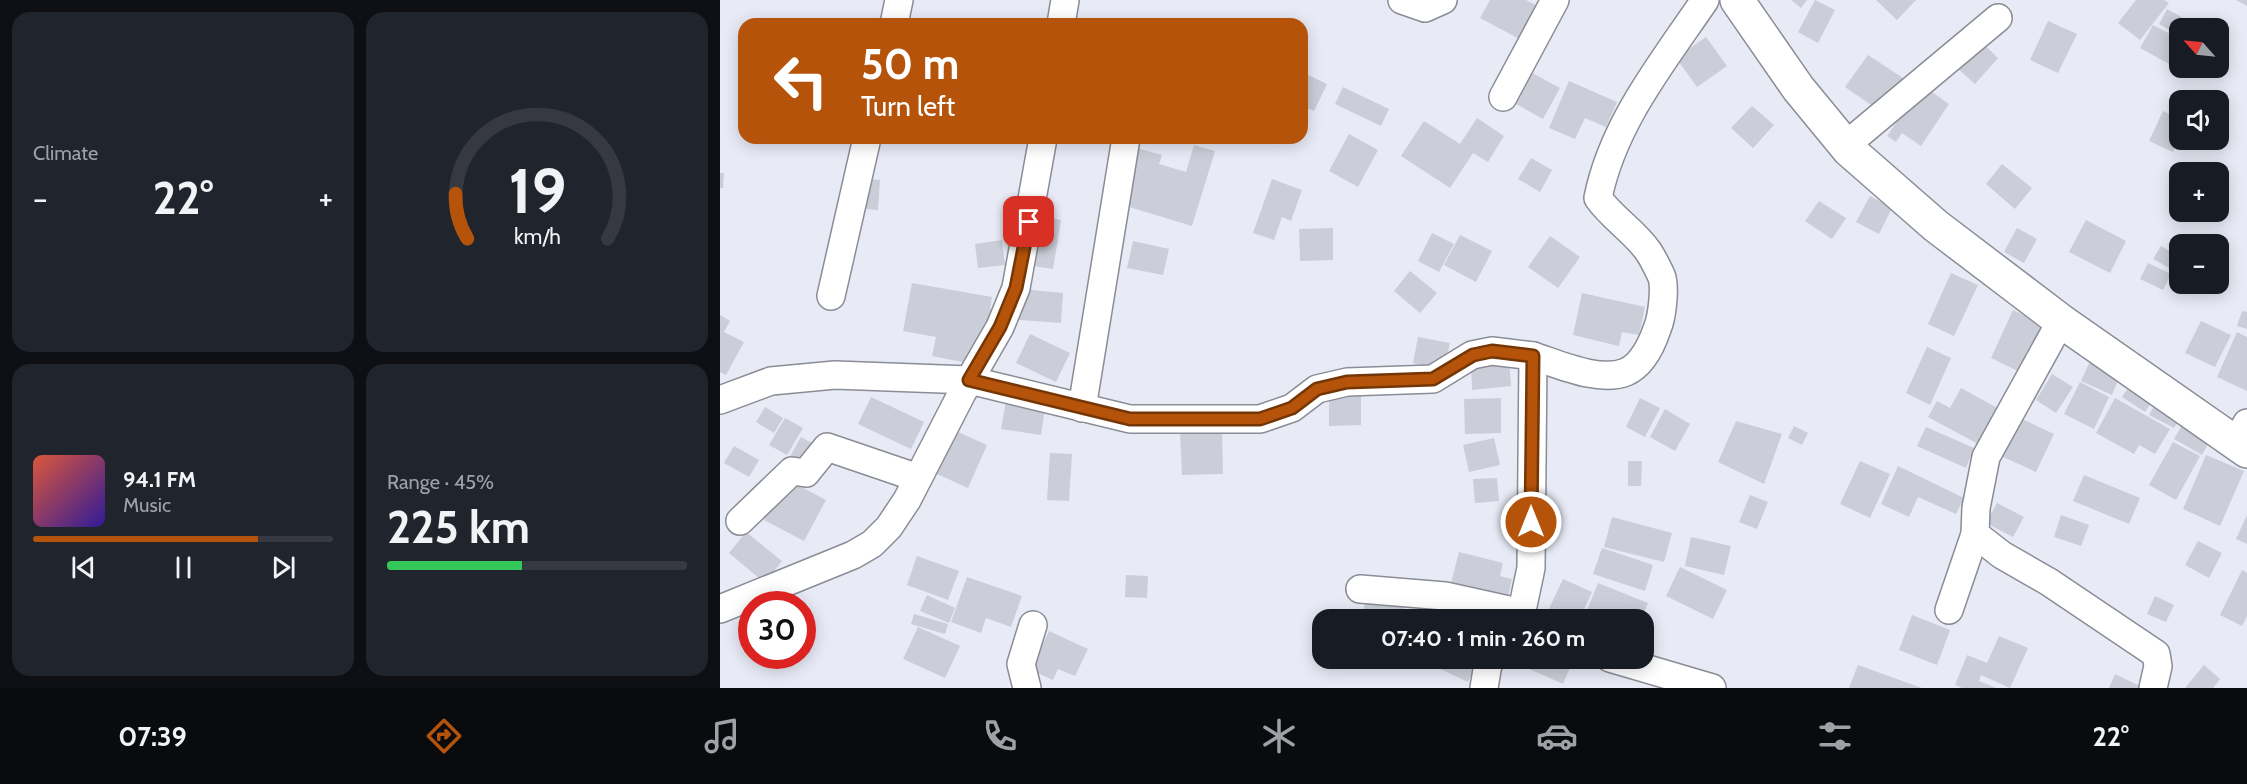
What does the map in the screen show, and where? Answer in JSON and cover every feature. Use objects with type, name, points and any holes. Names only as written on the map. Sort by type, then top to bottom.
[{"type":"main road","points":[[1737,0],[1798,88],[1846,146],[1936,226],[2061,321],[2244,438]]},
{"type":"street","points":[[895,18],[899,0]]},
{"type":"street","points":[[1063,18],[1065,0]]},
{"type":"street","points":[[1402,0],[1425,8],[1443,0]]},
{"type":"street","points":[[1503,97],[1555,0]]},
{"type":"street","points":[[720,400],[771,381],[835,375],[969,380],[1130,419],[1260,419],[1292,408],[1317,389],[1347,382],[1433,379],[1473,355],[1492,351],[1533,356],[1581,372],[1606,375],[1626,372],[1642,359],[1662,318],[1663,278],[1647,250],[1598,198],[1603,173],[1631,110],[1706,0]]},
{"type":"street","points":[[1846,146],[1998,18]]},
{"type":"street","points":[[831,296],[866,144]]},
{"type":"street","points":[[720,609],[853,555],[872,544],[889,527],[907,500],[969,380],[1000,327],[1016,288],[1041,144]]},
{"type":"street","points":[[1082,408],[1125,144]]},
{"type":"street","points":[[1949,610],[1975,534],[1976,508],[1986,457],[2061,321]]},
{"type":"street","points":[[1522,609],[1531,568],[1533,356]]},
{"type":"street","points":[[740,521],[792,471],[806,473],[827,447],[918,478]]},
{"type":"street","points":[[1975,534],[2002,555],[2049,582],[2156,654],[2158,666],[2153,688]]},
{"type":"street","points":[[1360,589],[1445,596],[1494,609]]},
{"type":"street","points":[[1027,688],[1022,664],[1033,625]]},
{"type":"street","points":[[1484,688],[1487,669]]},
{"type":"street","points":[[1647,669],[1712,688]]},
{"type":"building","points":[[1490,0],[1526,0],[1545,10],[1527,43],[1480,18]]},
{"type":"building","points":[[1791,0],[1807,0],[1801,8]]},
{"type":"building","points":[[1815,0],[1835,10],[1818,43],[1798,32]]},
{"type":"building","points":[[1876,0],[1916,0],[1897,20]]},
{"type":"building","points":[[2136,0],[2164,0],[2169,3],[2140,40],[2118,23]]},
{"type":"building","points":[[2236,0],[2247,0],[2247,6]]},
{"type":"building","points":[[2167,9],[2183,18],[2169,18],[2169,30],[2159,24]]},
{"type":"building","points":[[2048,21],[2077,34],[2058,73],[2030,60]]},
{"type":"building","points":[[2153,25],[2169,33],[2169,64],[2140,48]]},
{"type":"building","points":[[1706,37],[1727,66],[1697,87],[1676,58]]},
{"type":"building","points":[[1979,40],[1998,58],[1975,84],[1955,66]]},
{"type":"building","points":[[1868,55],[1903,78],[1880,111],[1845,87]]},
{"type":"building","points":[[1523,68],[1560,88],[1543,119],[1507,99]]},
{"type":"building","points":[[1308,75],[1327,84],[1314,111],[1308,108]]},
{"type":"building","points":[[1569,81],[1617,102],[1606,127],[1585,118],[1575,139],[1549,128]]},
{"type":"building","points":[[1922,85],[1949,104],[1921,146],[1902,133],[1896,142],[1887,136]]},
{"type":"building","points":[[1343,87],[1389,109],[1381,126],[1335,104]]},
{"type":"building","points":[[1752,106],[1774,125],[1753,148],[1731,128]]},
{"type":"building","points":[[2163,111],[2169,114],[2169,150],[2174,150],[2173,152],[2149,141]]},
{"type":"building","points":[[1477,118],[1504,136],[1488,162],[1473,153],[1450,188],[1401,156],[1424,121],[1460,144]]},
{"type":"building","points":[[1349,134],[1378,150],[1358,187],[1329,171]]},
{"type":"building","points":[[1194,145],[1215,151],[1192,226],[1116,203],[1133,147],[1162,155],[1159,164],[1186,172]]},
{"type":"building","points":[[1531,158],[1552,170],[1540,192],[1518,179]]},
{"type":"building","points":[[2002,164],[2032,188],[2015,209],[1986,184]]},
{"type":"building","points":[[720,173],[724,173],[723,188],[720,188]]},
{"type":"building","points":[[856,178],[880,180],[878,210],[854,208]]},
{"type":"building","points":[[1272,179],[1302,190],[1291,221],[1282,217],[1274,240],[1253,233]]},
{"type":"building","points":[[1870,196],[1892,208],[1879,234],[1856,222]]},
{"type":"building","points":[[1819,201],[1846,218],[1832,239],[1805,221]]},
{"type":"building","points":[[1035,215],[1061,220],[1053,269],[1027,265]]},
{"type":"building","points":[[2086,220],[2126,241],[2110,273],[2069,252]]},
{"type":"building","points":[[1333,228],[1333,260],[1300,261],[1299,229]]},
{"type":"building","points":[[2017,228],[2037,239],[2024,263],[2004,252]]},
{"type":"building","points":[[1432,233],[1454,244],[1439,272],[1418,261]]},
{"type":"building","points":[[1460,235],[1492,251],[1476,282],[1444,265]]},
{"type":"building","points":[[1550,236],[1580,257],[1558,288],[1528,267]]},
{"type":"building","points":[[1002,240],[1005,265],[978,268],[975,244]]},
{"type":"building","points":[[1133,241],[1169,249],[1163,275],[1127,268]]},
{"type":"building","points":[[2161,246],[2169,251],[2169,268],[2153,259]]},
{"type":"building","points":[[2148,263],[2169,273],[2163,290],[2140,279]]},
{"type":"building","points":[[1410,271],[1437,293],[1420,313],[1394,291]]},
{"type":"building","points":[[1951,273],[1978,285],[1954,336],[1928,324]]},
{"type":"building","points":[[912,283],[992,297],[985,349],[972,364],[932,356],[936,337],[903,331]]},
{"type":"building","points":[[1022,289],[1063,293],[1061,323],[1019,320]]},
{"type":"building","points":[[1582,293],[1645,307],[1639,335],[1622,332],[1619,346],[1573,335]]},
{"type":"building","points":[[2013,310],[2047,326],[2024,374],[1991,358]]},
{"type":"building","points":[[2242,311],[2247,312],[2247,329],[2237,326]]},
{"type":"building","points":[[720,315],[730,321],[724,332],[744,342],[726,375],[720,372]]},
{"type":"building","points":[[2201,321],[2231,335],[2215,367],[2185,353]]},
{"type":"building","points":[[2237,332],[2247,337],[2247,391],[2217,377]]},
{"type":"building","points":[[1030,334],[1070,353],[1056,382],[1016,363]]},
{"type":"building","points":[[1418,337],[1450,343],[1444,369],[1413,363]]},
{"type":"building","points":[[1927,347],[1951,358],[1930,405],[1906,393]]},
{"type":"building","points":[[2091,359],[2121,373],[2112,395],[2081,381]]},
{"type":"building","points":[[1509,360],[1511,386],[1472,390],[1471,363]]},
{"type":"building","points":[[2052,374],[2073,387],[2056,413],[2036,400]]},
{"type":"building","points":[[2134,379],[2157,394],[2145,412],[2122,397]]},
{"type":"building","points":[[2080,382],[2109,397],[2094,429],[2064,414]]},
{"type":"building","points":[[1961,388],[1999,409],[1980,445],[1928,417],[1937,401],[1950,408]]},
{"type":"building","points":[[1361,395],[1361,425],[1329,426],[1329,396]]},
{"type":"building","points":[[1007,396],[1046,402],[1041,435],[1001,429]]},
{"type":"building","points":[[871,397],[924,422],[911,449],[858,424]]},
{"type":"building","points":[[1501,398],[1501,433],[1465,434],[1464,399]]},
{"type":"building","points":[[1640,398],[1660,408],[1645,437],[1626,427]]},
{"type":"building","points":[[2115,398],[2170,429],[2155,454],[2139,445],[2134,454],[2096,433]]},
{"type":"building","points":[[2158,399],[2182,412],[2174,428],[2149,415]]},
{"type":"building","points":[[765,407],[783,418],[774,433],[756,422]]},
{"type":"building","points":[[1665,409],[1690,424],[1675,451],[1650,437]]},
{"type":"building","points":[[785,418],[803,428],[787,455],[769,445]]},
{"type":"building","points":[[2020,418],[2054,434],[2036,472],[2001,456]]},
{"type":"building","points":[[2185,420],[2213,435],[2202,455],[2174,439]]},
{"type":"building","points":[[1736,421],[1782,434],[1764,484],[1718,462]]},
{"type":"building","points":[[1794,426],[1808,433],[1802,445],[1788,438]]},
{"type":"building","points":[[1926,427],[1974,448],[1966,468],[1917,446]]},
{"type":"building","points":[[1222,430],[1223,474],[1182,475],[1180,432]]},
{"type":"building","points":[[956,431],[987,445],[968,488],[937,474]]},
{"type":"building","points":[[801,437],[815,445],[803,467],[788,460]]},
{"type":"building","points":[[1494,438],[1500,465],[1469,472],[1463,445]]},
{"type":"building","points":[[2173,442],[2200,456],[2176,500],[2149,485]]},
{"type":"building","points":[[734,446],[759,460],[749,477],[724,463]]},
{"type":"building","points":[[1050,453],[1072,454],[1069,501],[1047,500]]},
{"type":"building","points":[[2206,455],[2244,471],[2220,526],[2183,509]]},
{"type":"building","points":[[1628,461],[1642,461],[1641,486],[1628,486]]},
{"type":"building","points":[[1860,461],[1890,474],[1870,518],[1840,504]]},
{"type":"building","points":[[1898,466],[1964,498],[1956,514],[1918,497],[1909,517],[1881,504]]},
{"type":"building","points":[[2084,475],[2140,498],[2129,524],[2073,501]]},
{"type":"building","points":[[1497,478],[1499,501],[1475,503],[1473,479]]},
{"type":"building","points":[[786,479],[826,500],[804,541],[764,520]]},
{"type":"building","points":[[1750,495],[1768,502],[1757,529],[1739,522]]},
{"type":"building","points":[[1997,503],[2024,517],[2013,537],[1986,523]]},
{"type":"building","points":[[2061,515],[2089,525],[2081,546],[2054,537]]},
{"type":"building","points":[[2247,515],[2247,544],[2236,539]]},
{"type":"building","points":[[1612,517],[1672,533],[1664,562],[1604,547]]},
{"type":"building","points":[[746,532],[782,561],[765,583],[729,553]]},
{"type":"building","points":[[1691,537],[1731,546],[1724,575],[1685,566]]},
{"type":"building","points":[[2198,541],[2222,553],[2209,578],[2185,565]]},
{"type":"building","points":[[1602,548],[1653,565],[1645,591],[1593,574]]},
{"type":"building","points":[[1459,552],[1503,563],[1500,576],[1512,579],[1507,601],[1450,587]]},
{"type":"building","points":[[917,556],[959,571],[948,600],[907,585]]},
{"type":"building","points":[[1680,567],[1727,590],[1713,619],[1666,596]]},
{"type":"building","points":[[2242,570],[2247,573],[2247,616],[2242,626],[2220,615]]},
{"type":"building","points":[[1126,575],[1148,576],[1147,598],[1125,597]]},
{"type":"building","points":[[967,577],[1022,596],[1011,627],[986,618],[981,633],[951,622]]},
{"type":"building","points":[[1563,579],[1592,592],[1584,609],[1549,609]]},
{"type":"building","points":[[1598,583],[1648,603],[1646,609],[1588,609]]},
{"type":"building","points":[[927,595],[955,608],[949,623],[920,611]]},
{"type":"building","points":[[2155,596],[2174,605],[2166,622],[2147,614]]},
{"type":"building","points":[[1367,597],[1404,607],[1403,609],[1364,609]]},
{"type":"building","points":[[914,614],[948,624],[945,634],[911,624]]},
{"type":"building","points":[[1912,615],[1950,630],[1937,665],[1899,650]]},
{"type":"building","points":[[918,627],[960,646],[945,678],[903,659]]},
{"type":"building","points":[[1049,631],[1088,649],[1075,676],[1058,669],[1053,680],[1031,670]]},
{"type":"building","points":[[1999,636],[2028,648],[2010,688],[1981,675],[1979,681],[1996,688],[1962,688],[1955,685],[1967,655],[1987,663]]},
{"type":"building","points":[[1858,665],[1922,688],[1849,688]]},
{"type":"building","points":[[2204,665],[2220,679],[2213,688],[2185,688]]},
{"type":"building","points":[[1440,669],[1473,669],[1468,682]]},
{"type":"building","points":[[1529,669],[1569,669],[1563,684]]},
{"type":"building","points":[[2115,674],[2144,688],[2109,688]]},
{"type":"route","points":[[1029,222],[1016,288],[1000,327],[969,380],[1130,419],[1260,419],[1292,408],[1317,389],[1347,382],[1433,379],[1473,355],[1492,351],[1507,351],[1533,356],[1531,522]]}]
